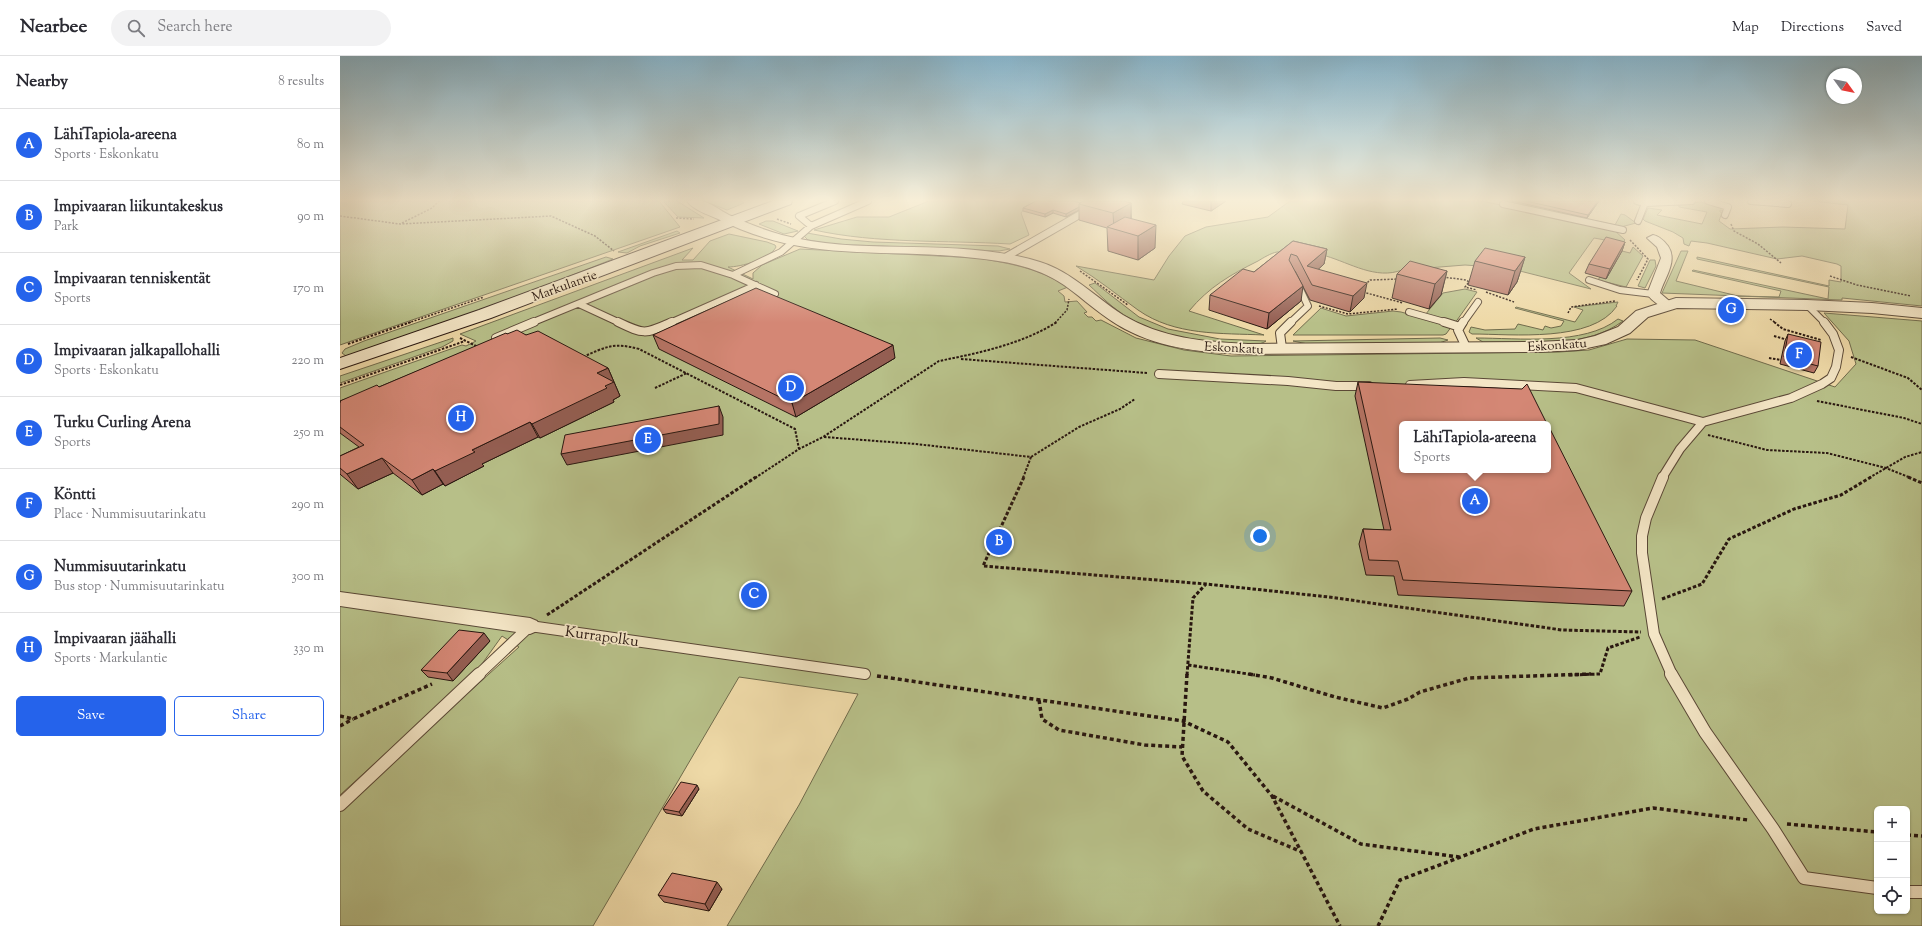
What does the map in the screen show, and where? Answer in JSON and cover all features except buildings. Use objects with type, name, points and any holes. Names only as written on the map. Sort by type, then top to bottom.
[{"type":"main road","name":"Markulantie","points":[[340,364],[478,316],[678,242]]},
{"type":"street","name":"Eskonkatu","points":[[793,242],[841,248],[980,254],[1005,257],[1034,264],[1078,286],[1118,319],[1155,335],[1181,342],[1212,347],[1537,347],[1591,343],[1617,334],[1642,314],[1668,306],[1693,303],[1872,308],[1922,314]]},
{"type":"street","points":[[1005,257],[1032,242]]},
{"type":"street","points":[[1659,242],[1662,243],[1667,256],[1666,264],[1653,294],[1668,306]]},
{"type":"street","name":"Kurrapolku","points":[[340,599],[530,626]]},
{"type":"lane","points":[[733,275],[774,256],[793,242]]},
{"type":"lane","points":[[476,346],[653,273],[686,263],[704,264],[775,294]]},
{"type":"lane","points":[[1282,348],[1280,334],[1308,306],[1291,273]]},
{"type":"lane","points":[[1589,280],[1631,292],[1653,294]]},
{"type":"lane","points":[[579,304],[638,332],[646,333],[756,285]]},
{"type":"lane","points":[[1466,347],[1458,332],[1478,302]]},
{"type":"lane","points":[[1807,305],[1829,328],[1838,346],[1836,368],[1831,378],[1824,383],[1794,396],[1703,422],[1693,432],[1662,476],[1647,510],[1643,528],[1642,553],[1654,632],[1670,671],[1700,726],[1768,822],[1804,878],[1874,888]]},
{"type":"lane","points":[[1409,312],[1460,327]]},
{"type":"lane","points":[[1159,374],[1288,381],[1336,386],[1381,386]]},
{"type":"lane","points":[[1404,386],[1464,382],[1576,388],[1703,422]]},
{"type":"lane","points":[[340,805],[530,626]]},
{"type":"lane","name":"Kurrapolku","points":[[530,626],[865,674]]},
{"type":"lane","points":[[1910,892],[1922,892]]},
{"type":"path","points":[[602,242],[615,251]]},
{"type":"path","points":[[1568,313],[1571,307],[1627,300],[1648,259],[1648,256],[1632,242]]},
{"type":"path","points":[[1754,242],[1781,263]]},
{"type":"path","points":[[1078,270],[1089,276],[1130,307]]},
{"type":"path","points":[[1830,276],[1857,285],[1916,298]]},
{"type":"path","points":[[1436,277],[1459,278],[1466,280],[1469,282],[1465,287]]},
{"type":"path","points":[[1308,306],[1319,306],[1348,314],[1398,309],[1409,312],[1414,306],[1359,291],[1370,280],[1399,279]]},
{"type":"path","points":[[1486,292],[1514,302]]},
{"type":"path","points":[[958,358],[1029,336],[1056,322],[1064,317],[1067,310],[1069,296]]},
{"type":"path","points":[[1768,317],[1783,329],[1819,338],[1838,353],[1862,360],[1880,369],[1908,378],[1922,390]]},
{"type":"path","points":[[1774,336],[1792,341]]},
{"type":"path","points":[[340,385],[465,341],[476,346]]},
{"type":"path","points":[[578,360],[610,345],[622,343],[638,349],[795,429],[800,449]]},
{"type":"path","points":[[530,626],[800,449],[823,437],[939,361],[958,358],[1159,374]]},
{"type":"path","points":[[1769,358],[1780,360]]},
{"type":"path","points":[[655,388],[687,373]]},
{"type":"path","points":[[1794,396],[1904,418],[1922,424]]},
{"type":"path","points":[[823,437],[909,443],[1031,457],[1079,427],[1120,409],[1135,399]]},
{"type":"path","points":[[1693,432],[1727,438],[1767,450],[1826,453],[1886,468],[1922,485]]},
{"type":"path","points":[[1650,603],[1702,584],[1729,539],[1794,509],[1841,495],[1905,457],[1922,452]]},
{"type":"path","points":[[1031,457],[1027,470],[983,566],[1206,584],[1329,597],[1491,622],[1562,630],[1654,632]]},
{"type":"path","points":[[1206,584],[1193,598],[1183,721],[1182,756],[1203,791],[1248,829],[1302,852]]},
{"type":"path","points":[[1188,665],[1272,678],[1335,697],[1383,708],[1408,699],[1420,692],[1469,678],[1600,674],[1608,648],[1654,632]]},
{"type":"path","points":[[865,674],[1183,721],[1228,742],[1272,796],[1340,926]]},
{"type":"path","points":[[340,726],[432,684]]},
{"type":"path","points":[[1039,700],[1042,719],[1059,730],[1145,745],[1182,747]]},
{"type":"path","points":[[340,716],[353,719]]},
{"type":"path","points":[[1272,796],[1361,844],[1460,857]]},
{"type":"path","points":[[1378,926],[1400,880],[1534,829],[1653,808],[1768,822],[1874,832]]},
{"type":"path","points":[[1910,835],[1922,836]]},
{"type":"green space","points":[[340,242],[638,242],[340,345]]},
{"type":"green space","points":[[647,242],[654,242],[640,246],[627,253],[618,252]]},
{"type":"green space","points":[[709,242],[765,242],[775,245],[776,247],[773,251],[762,259],[740,266],[728,267],[753,279],[753,273],[762,265],[800,249],[978,258],[1014,265],[1046,275],[1068,287],[1058,291],[1064,296],[1065,302],[1077,301],[1087,312],[1084,313],[1088,317],[1092,317],[1096,321],[1101,320],[1136,338],[1184,350],[1231,356],[1559,352],[1589,350],[1627,339],[1695,340],[1835,387],[1856,364],[1849,341],[1824,313],[1922,321],[1922,926],[727,926],[799,805],[858,694],[739,677],[593,926],[340,926],[340,808],[519,647],[502,636],[479,668],[340,795],[340,388],[462,345],[466,346],[476,341],[460,334],[693,248],[682,260],[693,260]]},
{"type":"green space","points":[[817,242],[869,242],[998,246],[1010,249],[999,251],[830,244]]},
{"type":"green space","points":[[934,242],[1015,242],[1010,244]]},
{"type":"green space","points":[[1181,242],[1591,242],[1569,273],[1591,289],[1508,268],[1465,265],[1383,273],[1373,272],[1322,255],[1277,252],[1272,253],[1220,282],[1204,295],[1189,311],[1264,335],[1215,333],[1183,329],[1167,325],[1152,318],[1138,310],[1076,266],[1154,280],[1169,256]]},
{"type":"green space","points":[[1684,242],[1691,242],[1689,246],[1684,244]]},
{"type":"green space","points":[[1696,242],[1922,242],[1922,306],[1842,298],[1842,300],[1741,296],[1779,297],[1781,291],[1692,271],[1828,299],[1829,287],[1697,259],[1697,257],[1829,286],[1829,280],[1841,282],[1841,266],[1802,256],[1777,259]]},
{"type":"green space","points":[[1633,247],[1643,256],[1626,287],[1598,280],[1600,277],[1606,278],[1622,251],[1630,253]]},
{"type":"green space","points":[[1681,251],[1688,251],[1676,281],[1738,296],[1662,293]]},
{"type":"green space","points":[[606,257],[613,259],[489,308],[346,356],[342,353],[345,349],[364,341]]},
{"type":"green space","points":[[1650,260],[1655,260],[1656,266],[1645,288],[1638,286]]},
{"type":"green space","points":[[1095,283],[1139,317],[1168,329],[1220,339],[1266,341],[1260,344],[1228,344],[1199,341],[1170,335],[1142,325],[1118,311],[1089,285]]},
{"type":"green space","points":[[1465,289],[1477,292],[1455,323],[1425,315],[1443,293]]},
{"type":"green space","points":[[1618,302],[1617,306],[1605,318],[1589,326],[1571,331],[1529,335],[1472,334],[1469,332],[1471,327],[1485,330],[1515,329],[1518,324],[1543,330],[1545,326],[1551,328],[1561,326],[1564,321],[1515,308],[1516,307],[1575,322],[1583,310],[1574,307]]},
{"type":"green space","points":[[1321,308],[1346,316],[1393,311],[1401,312],[1452,326],[1446,334],[1443,335],[1293,335]]},
{"type":"green space","points":[[1618,319],[1623,321],[1609,330],[1577,340],[1560,342],[1483,342],[1476,338],[1550,339],[1569,337],[1604,328]]},
{"type":"green space","points":[[453,338],[453,341],[442,347],[340,383],[340,376]]},
{"type":"green space","points":[[1440,338],[1448,340],[1439,343],[1308,344],[1293,341]]},
{"type":"place","name":"Nummisuutarinkatu","points":[[1731,310]]},
{"type":"place","name":"Köntti","points":[[1799,355]]},
{"type":"place","name":"Impivaaran jalkapallohalli","points":[[791,388]]},
{"type":"place","name":"Impivaaran jäähalli","points":[[461,418]]},
{"type":"place","name":"Turku Curling Arena","points":[[648,440]]},
{"type":"place","name":"LähiTapiola-areena","points":[[1475,501]]},
{"type":"place","name":"Impivaaran liikuntakeskus","points":[[999,542]]},
{"type":"place","name":"Impivaaran tenniskentät","points":[[754,595]]}]
